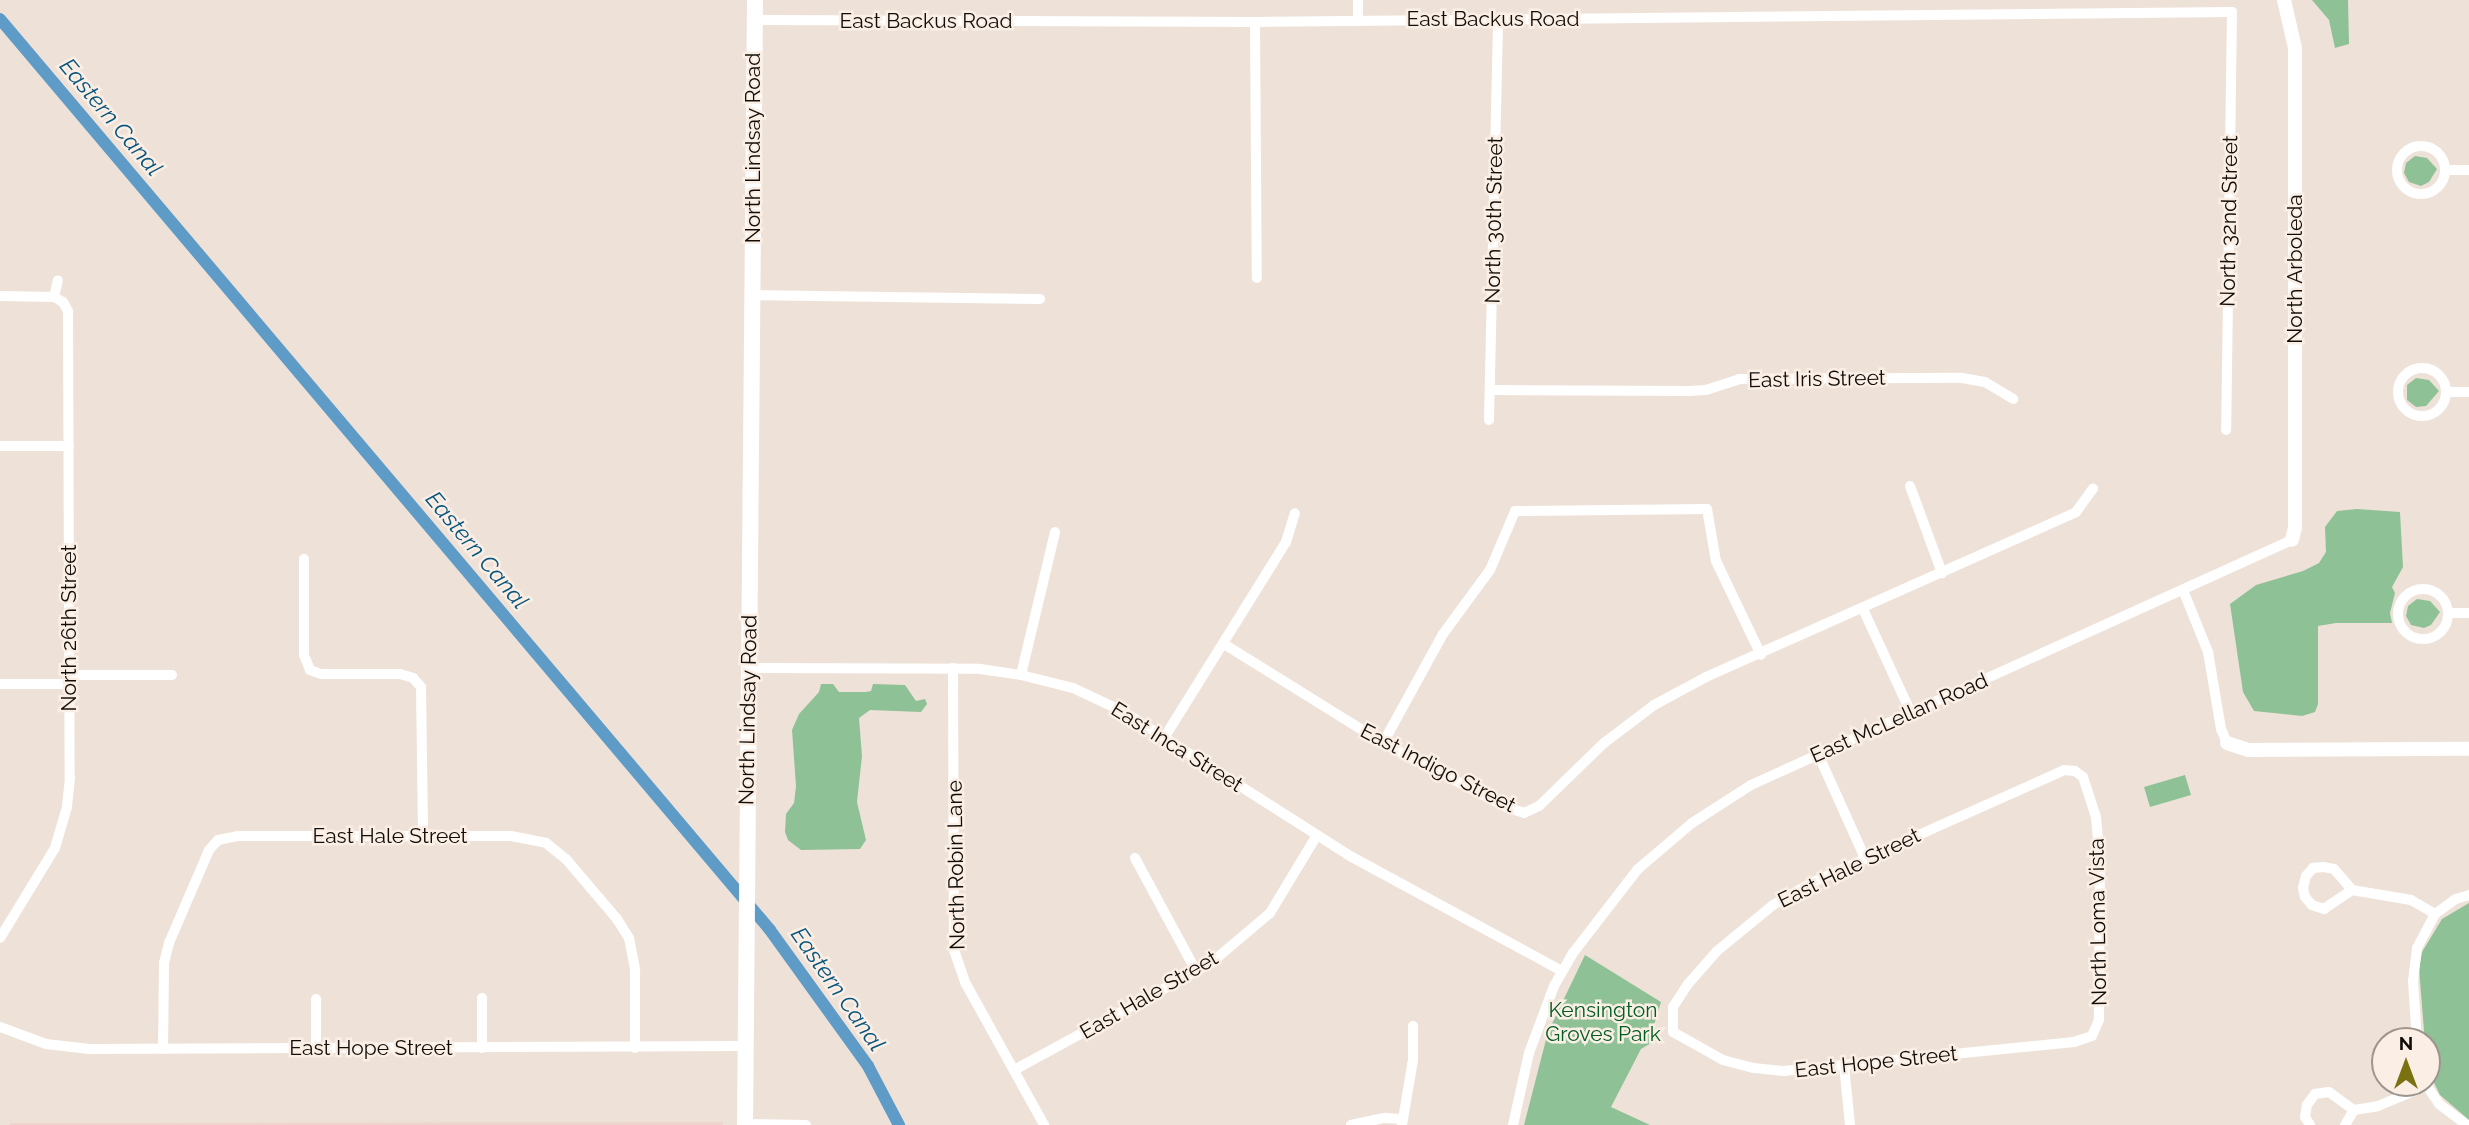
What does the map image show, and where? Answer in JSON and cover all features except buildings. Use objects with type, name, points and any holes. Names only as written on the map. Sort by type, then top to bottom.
[{"type":"main road","name":"North Lindsay Road","points":[[745,1125],[755,0]]},
{"type":"street","points":[[1358,0],[1358,20]]},
{"type":"street","name":"North Arboleda","points":[[2284,0],[2295,48],[2295,527],[2292,540]]},
{"type":"street","name":"East Backus Road","points":[[754,20],[1255,22],[2232,12]]},
{"type":"street","name":"North 32nd Street","points":[[2225,430],[2232,12]]},
{"type":"street","name":"North 30th Street","points":[[1489,420],[1492,390],[1498,19]]},
{"type":"street","points":[[1255,22],[1257,278]]},
{"type":"street","points":[[2417,147],[2433,150],[2440,156],[2445,170],[2440,185],[2421,194],[2406,190],[2397,171],[2403,154],[2417,147]]},
{"type":"street","points":[[2445,170],[2469,170]]},
{"type":"street","points":[[0,296],[58,299],[58,280]]},
{"type":"street","points":[[752,296],[1040,299]]},
{"type":"street","name":"North 26th Street","points":[[0,938],[43,872],[62,828],[70,778],[68,317],[58,299]]},
{"type":"street","points":[[2421,368],[2436,373],[2446,392],[2440,408],[2427,416],[2411,414],[2400,402],[2398,395],[2401,380],[2413,370],[2421,368]]},
{"type":"street","name":"East Iris Street","points":[[1492,390],[1689,391],[1706,390],[1739,379],[1962,378],[1985,382],[2012,399]]},
{"type":"street","points":[[2446,392],[2469,392]]},
{"type":"street","points":[[0,446],[69,446]]},
{"type":"street","points":[[1910,486],[1942,573]]},
{"type":"street","name":"East Indigo Street","points":[[1224,644],[1383,743],[1506,807],[1530,811],[1539,806],[1604,743],[1654,705],[1706,677],[2076,512],[2093,489]]},
{"type":"street","points":[[1383,743],[1443,634],[1490,570],[1515,511],[1707,509],[1716,561],[1760,655]]},
{"type":"street","points":[[1164,738],[1286,542],[1295,513]]},
{"type":"street","points":[[1021,675],[1055,531]]},
{"type":"street","name":"East McLellan Road","points":[[1513,1125],[1529,1053],[1562,971],[1583,937],[1615,895],[1665,845],[1751,785],[2292,540]]},
{"type":"street","points":[[304,559],[304,655],[310,670],[321,674],[400,674],[413,678],[421,687],[423,836]]},
{"type":"street","points":[[2427,589],[2442,598],[2448,614],[2442,629],[2428,638],[2420,639],[2406,632],[2398,611],[2411,592],[2427,589]]},
{"type":"street","points":[[2183,590],[2208,652],[2221,729],[2227,743],[2248,750],[2469,749]]},
{"type":"street","points":[[1863,609],[1911,713]]},
{"type":"street","points":[[2448,614],[2469,613]]},
{"type":"street","name":"East Inca Street","points":[[749,668],[953,668],[1021,675],[1096,698],[1317,835],[1562,971]]},
{"type":"street","name":"North Robin Lane","points":[[953,668],[954,950],[966,984],[1044,1125]]},
{"type":"street","points":[[0,684],[172,675]]},
{"type":"street","points":[[1818,754],[1865,858]]},
{"type":"street","name":"East Hale Street","points":[[1671,1026],[1672,1007],[1717,951],[1741,929],[1794,892],[2053,774],[2075,771]]},
{"type":"street","name":"North Loma Vista","points":[[2075,771],[2088,786],[2096,817],[2100,861],[2099,1020],[2092,1036]]},
{"type":"street","name":"East Hale Street","points":[[1014,1070],[1211,963],[1270,913],[1317,835]]},
{"type":"street","name":"East Hale Street","points":[[163,1049],[165,954],[206,855],[218,840],[238,836],[523,836],[546,844],[566,859],[617,919],[632,948],[635,1048]]},
{"type":"street","points":[[1135,858],[1196,971]]},
{"type":"street","points":[[2352,890],[2336,904],[2324,909],[2312,905],[2305,897],[2303,888],[2306,876],[2313,868],[2334,869],[2352,890],[2411,900],[2435,914]]},
{"type":"street","points":[[2416,1027],[2414,964],[2417,948],[2435,914],[2456,899],[2469,895]]},
{"type":"street","points":[[482,998],[482,1048]]},
{"type":"street","points":[[317,999],[317,1048]]},
{"type":"street","points":[[1351,1125],[1385,1118],[1402,1122],[1413,1060],[1413,1026]]},
{"type":"street","name":"East Hope Street","points":[[1671,1026],[1677,1036],[1710,1054],[1753,1068],[1783,1071],[2074,1042],[2092,1036]]},
{"type":"street","name":"East Hope Street","points":[[0,1027],[61,1047],[163,1049],[746,1046]]},
{"type":"street","points":[[1844,1065],[1850,1125]]},
{"type":"street","points":[[2311,1125],[2305,1117],[2307,1105],[2315,1094],[2329,1092],[2354,1110],[2378,1106],[2398,1097]]},
{"type":"street","points":[[2434,1097],[2439,1104],[2467,1125]]},
{"type":"street","points":[[2345,1125],[2354,1110]]},
{"type":"street","name":"North Lindsay Road","points":[[745,1125],[806,1125]]},
{"type":"shaded area","points":[[723,1122],[723,1125],[10,1125],[10,1123]]},
{"type":"green space","points":[[2312,0],[2348,0],[2349,44],[2335,48],[2329,20]]},
{"type":"green space","points":[[2415,156],[2427,158],[2437,169],[2429,182],[2421,186],[2409,182],[2404,173],[2406,163]]},
{"type":"green space","points":[[2416,378],[2429,380],[2439,391],[2426,406],[2416,407],[2407,400],[2407,385]]},
{"type":"green space","points":[[2357,509],[2400,512],[2403,567],[2392,587],[2395,593],[2390,613],[2392,623],[2336,623],[2318,626],[2318,704],[2315,712],[2302,716],[2254,711],[2243,692],[2230,604],[2256,585],[2303,571],[2319,563],[2326,552],[2325,527],[2337,511]]},
{"type":"green space","points":[[2417,599],[2430,601],[2440,612],[2431,625],[2424,628],[2411,625],[2406,616],[2408,606]]},
{"type":"green space","points":[[821,684],[833,684],[839,692],[871,691],[873,684],[905,685],[916,701],[925,699],[927,704],[921,712],[870,710],[859,718],[862,756],[857,802],[866,840],[860,849],[801,850],[788,840],[785,832],[786,814],[794,803],[796,786],[792,730],[799,714],[819,692]]},
{"type":"green space","points":[[2185,775],[2191,795],[2150,807],[2144,787]]},
{"type":"green space","points":[[2469,903],[2469,1120],[2441,1096],[2441,1027],[2424,1027],[2419,968],[2422,952],[2442,919]]},
{"type":"green space","name":"Kensington Groves Park","points":[[1585,955],[1661,1002],[1654,1025],[1658,1039],[1641,1049],[1611,1107],[1650,1125],[1524,1125],[1548,1032]]},
{"type":"waterway","name":"Eastern Canal","points":[[0,19],[770,930],[868,1066],[899,1125]]}]
